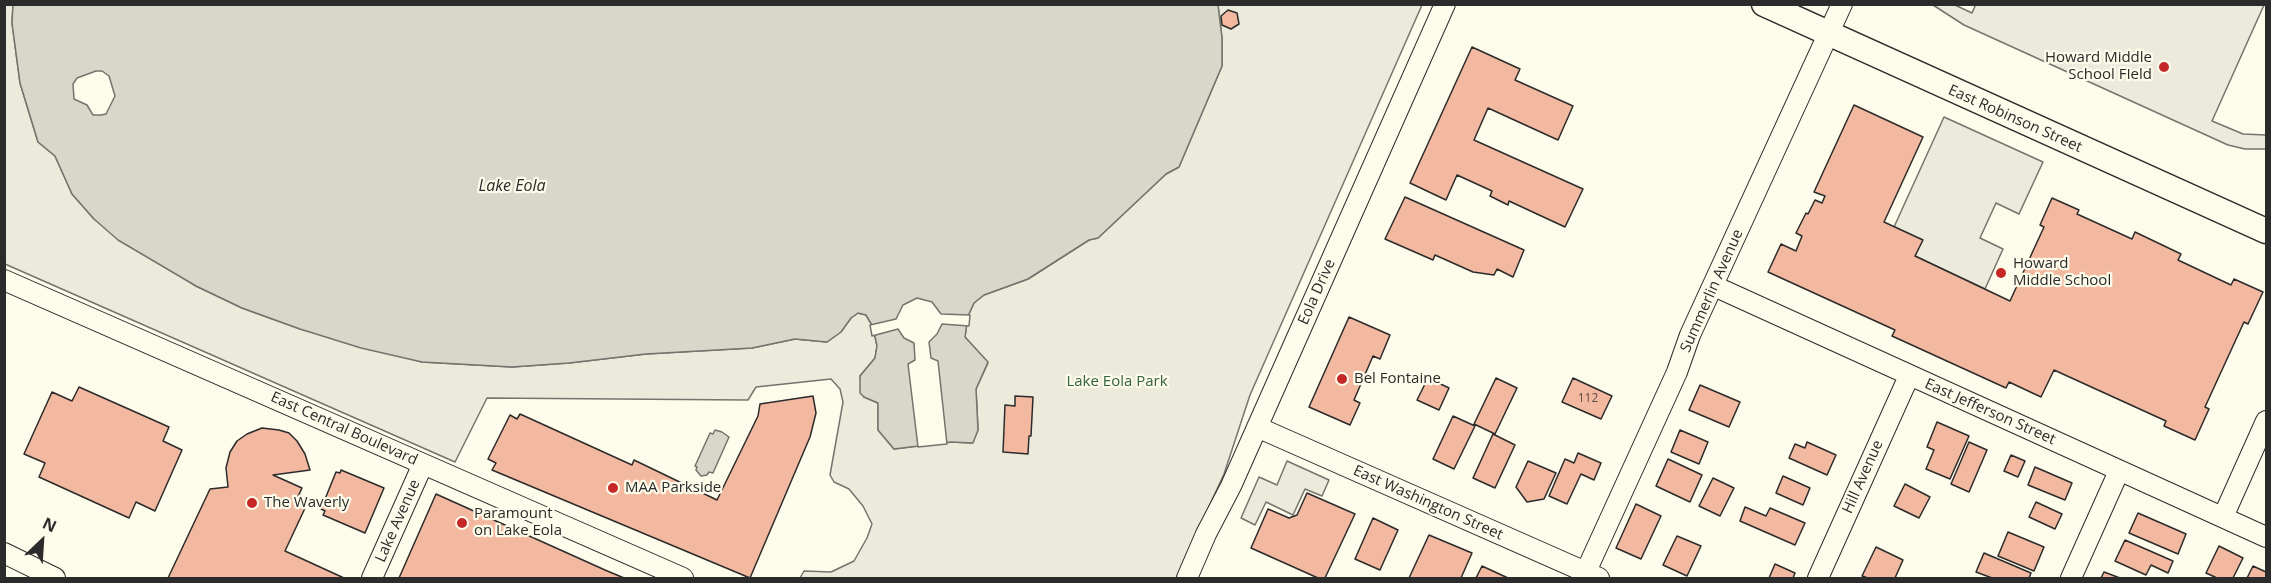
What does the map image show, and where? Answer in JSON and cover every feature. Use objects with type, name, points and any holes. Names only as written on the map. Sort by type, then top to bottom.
[{"type":"main road","name":"East Robinson Street","points":[[1764,4],[2266,231]]},
{"type":"street","name":"Eola Drive","points":[[1187,579],[1445,4]]},
{"type":"street","name":"Summerlin Avenue","points":[[1589,577],[1714,286],[1842,4]]},
{"type":"street","name":"East Central Boulevard","points":[[4,280],[683,579]]},
{"type":"street","name":"East Jefferson Street","points":[[1714,286],[2266,537]]},
{"type":"street","name":"Hill Avenue","points":[[1818,579],[1909,376]]},
{"type":"street","points":[[2223,517],[2266,421]]},
{"type":"street","name":"East Washington Street","points":[[1257,427],[1589,577]]},
{"type":"street","name":"Lake Avenue","points":[[372,579],[423,464]]},
{"type":"street","points":[[2071,579],[2119,471]]},
{"type":"street","points":[[4,553],[55,579]]},
{"type":"green space","name":"Lake Eola Park","points":[[13,4],[12,23],[20,83],[38,142],[55,156],[72,194],[94,219],[196,286],[242,308],[300,329],[422,362],[512,367],[646,354],[752,348],[795,339],[827,342],[841,332],[851,318],[858,313],[866,315],[873,327],[877,346],[875,358],[860,376],[864,397],[878,403],[878,430],[894,449],[951,442],[972,443],[978,430],[976,389],[988,363],[965,337],[968,316],[974,303],[984,295],[1028,279],[1089,240],[1098,238],[1166,174],[1179,167],[1222,66],[1222,38],[1218,5],[1422,5],[1250,395],[1224,474],[1176,578],[800,578],[804,571],[831,572],[854,561],[872,524],[863,506],[849,489],[834,482],[830,475],[843,402],[840,389],[831,379],[756,387],[748,400],[487,398],[455,462],[5,264],[4,5]]},
{"type":"green space","name":"Howard Middle School FIeld","points":[[1976,4],[2264,5],[2212,121],[2243,134],[2266,135],[2266,149],[2245,149],[2228,145],[1964,25],[1933,5],[1955,5],[1972,13]]},
{"type":"green space","points":[[1944,117],[2043,162],[2019,214],[1996,203],[1980,238],[2003,249],[1985,289],[1915,256],[1922,240],[1894,227]]},
{"type":"shaded area","points":[[1287,461],[1329,480],[1322,496],[1305,489],[1293,515],[1266,502],[1255,525],[1241,518],[1259,477],[1277,485]]},
{"type":"water","name":"Lake Eola","points":[[13,5],[1218,5],[1222,38],[1222,66],[1179,167],[1166,174],[1098,238],[1089,240],[1028,279],[984,295],[974,303],[968,316],[965,337],[988,362],[976,389],[978,430],[973,443],[951,442],[894,449],[878,430],[878,403],[860,393],[860,376],[875,358],[877,346],[873,327],[866,315],[858,313],[851,318],[841,332],[827,342],[795,339],[752,348],[646,354],[512,367],[422,362],[361,348],[242,308],[196,286],[118,240],[94,219],[72,194],[55,156],[38,142],[20,83],[12,23]],"holes":[[[102,71],[109,76],[115,96],[106,114],[93,115],[87,105],[74,99],[73,84],[77,78]]]},
{"type":"water","points":[[715,430],[729,437],[713,473],[709,472],[701,476],[695,466],[710,433],[713,434]]},
{"type":"pier","points":[[917,298],[932,302],[941,314],[970,315],[969,326],[942,324],[937,334],[929,342],[931,358],[938,361],[947,444],[918,447],[908,364],[915,360],[914,343],[904,338],[898,329],[872,336],[870,325],[896,319],[903,305]]},
{"type":"building","points":[[1228,10],[1237,13],[1239,24],[1231,29],[1222,25],[1221,16]]},
{"type":"building","points":[[1472,47],[1520,69],[1515,80],[1573,106],[1558,140],[1488,108],[1474,140],[1583,189],[1565,227],[1509,201],[1508,205],[1490,196],[1492,191],[1457,175],[1446,200],[1410,183]]},
{"type":"building","name":"Howard Middle School","points":[[1854,105],[1923,137],[1884,222],[1923,240],[1915,256],[2010,301],[2044,227],[2040,225],[2052,198],[2079,210],[2077,214],[2132,239],[2135,232],[2181,254],[2178,260],[2231,285],[2234,279],[2263,292],[2248,324],[2244,322],[2205,407],[2209,409],[2195,440],[2164,426],[2166,421],[2054,370],[2041,397],[2009,382],[2006,388],[1892,336],[1895,330],[1768,272],[1781,244],[1796,251],[1802,236],[1796,233],[1806,213],[1808,214],[1815,200],[1822,203],[1825,196],[1814,192]]},
{"type":"building","points":[[1405,197],[1524,250],[1513,277],[1497,269],[1494,275],[1473,272],[1435,255],[1433,260],[1385,239]]},
{"type":"building","name":"Bel Fontaine","points":[[1349,317],[1390,335],[1380,359],[1373,356],[1354,400],[1360,403],[1350,425],[1309,407]]},
{"type":"building","points":[[1428,378],[1449,388],[1439,410],[1417,400]]},
{"type":"building","points":[[1496,378],[1517,388],[1495,434],[1474,424]]},
{"type":"building","points":[[1573,378],[1612,396],[1601,419],[1562,402]]},
{"type":"building","points":[[1700,385],[1740,402],[1729,427],[1689,410]]},
{"type":"building","points":[[79,387],[169,427],[163,441],[182,450],[155,511],[136,502],[129,518],[39,477],[45,463],[24,454],[52,392],[72,401]]},
{"type":"building","name":"MAA Parkside","points":[[813,396],[816,413],[810,437],[750,578],[492,470],[496,463],[488,459],[510,415],[517,419],[520,414],[632,465],[634,460],[717,500],[758,416],[760,404]]},
{"type":"building","points":[[1015,396],[1033,397],[1028,454],[1003,452],[1005,405],[1015,406]]},
{"type":"building","points":[[1453,416],[1475,426],[1454,469],[1433,459]]},
{"type":"building","points":[[1937,422],[1969,436],[1950,479],[1926,469],[1934,450],[1927,447]]},
{"type":"building","name":"The Waverly","points":[[262,428],[289,433],[305,454],[310,470],[273,475],[302,488],[296,501],[306,506],[285,551],[344,578],[168,578],[210,489],[228,487],[226,468],[230,452],[237,441]]},
{"type":"building","points":[[1680,430],[1708,442],[1699,464],[1671,452]]},
{"type":"building","points":[[1493,434],[1515,445],[1495,488],[1473,478]]},
{"type":"building","points":[[1807,442],[1836,455],[1827,475],[1789,458],[1795,444],[1805,448]]},
{"type":"building","points":[[1969,442],[1987,450],[1969,492],[1951,484]]},
{"type":"building","points":[[1578,453],[1601,463],[1594,480],[1581,474],[1567,504],[1549,496],[1565,459],[1574,463]]},
{"type":"building","points":[[2011,455],[2025,461],[2018,477],[2004,471]]},
{"type":"building","points":[[1668,459],[1702,475],[1690,502],[1656,486]]},
{"type":"building","points":[[1528,461],[1556,473],[1544,499],[1527,502],[1516,487]]},
{"type":"building","points":[[2035,467],[2072,483],[2065,500],[2028,485]]},
{"type":"building","points":[[341,470],[384,488],[365,533],[323,515],[325,511],[321,509],[336,472],[340,473]]},
{"type":"building","points":[[1783,476],[1810,488],[1803,505],[1776,493]]},
{"type":"building","points":[[1713,478],[1734,488],[1720,516],[1699,506]]},
{"type":"building","points":[[1905,484],[1930,497],[1919,518],[1894,506]]},
{"type":"building","points":[[1307,493],[1355,514],[1325,578],[1318,578],[1251,548],[1268,509],[1289,518],[1297,515]]},
{"type":"building","name":"Paramount on Lake Eola","points":[[436,494],[605,570],[624,578],[399,578]]},
{"type":"building","points":[[2036,502],[2062,514],[2055,529],[2029,517]]},
{"type":"building","points":[[1636,504],[1661,516],[1641,559],[1616,548]]},
{"type":"building","points":[[1745,507],[1766,516],[1770,508],[1805,523],[1795,545],[1740,521]]},
{"type":"building","points":[[2138,513],[2186,534],[2178,554],[2129,533]]},
{"type":"building","points":[[1373,518],[1398,530],[1380,570],[1355,559]]},
{"type":"building","points":[[2008,532],[2044,547],[2034,571],[1998,556]]},
{"type":"building","points":[[1429,535],[1472,553],[1461,578],[1409,578]]},
{"type":"building","points":[[1677,536],[1701,546],[1687,576],[1663,565]]},
{"type":"building","points":[[2125,540],[2173,561],[2168,573],[2151,565],[2146,575],[2115,561]]},
{"type":"building","points":[[2219,546],[2243,558],[2233,578],[2217,578],[2206,573]]},
{"type":"building","points":[[1876,547],[1903,560],[1895,578],[1862,576]]},
{"type":"building","points":[[1984,553],[2031,573],[2029,578],[1992,578],[1976,572]]},
{"type":"building","points":[[1775,564],[1795,573],[1793,578],[1769,578]]},
{"type":"building","points":[[1482,566],[1508,578],[1476,578]]},
{"type":"building","points":[[2253,566],[2266,572],[2266,578],[2247,578]]},
{"type":"building","points":[[2104,572],[2120,578],[2101,578]]},
{"type":"place","name":"Howard Middle School FIeld","points":[[2164,67]]},
{"type":"place","name":"Howard Middle School","points":[[2001,273]]},
{"type":"place","name":"Bel Fontaine","points":[[1342,379]]},
{"type":"place","name":"MAA Parkside","points":[[613,488]]},
{"type":"place","name":"The Waverly","points":[[252,503]]},
{"type":"place","name":"Paramount on Lake Eola","points":[[462,523]]}]
